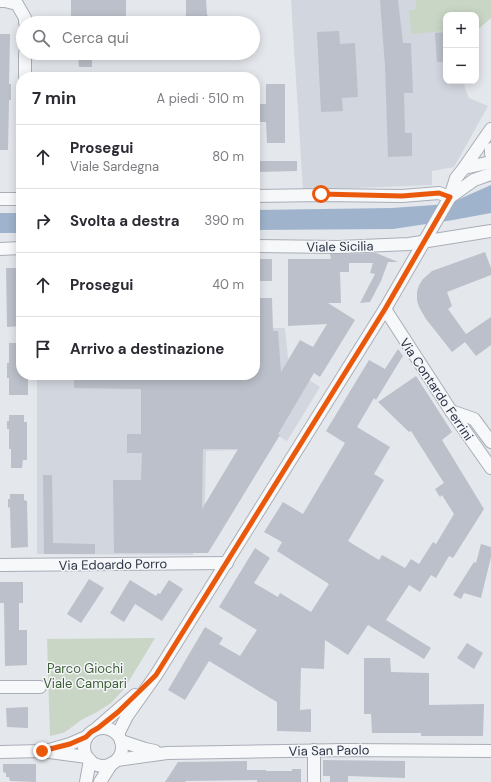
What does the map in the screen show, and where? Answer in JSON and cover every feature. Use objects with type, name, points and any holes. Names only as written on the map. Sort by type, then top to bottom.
[{"type":"street","points":[[0,1],[17,4],[24,16]]},
{"type":"street","points":[[25,60],[25,72]]},
{"type":"street","points":[[100,782],[121,754],[122,748],[120,738],[127,716],[156,675],[227,563],[385,309],[450,197],[456,178],[491,129]]},
{"type":"street","points":[[491,149],[491,154]]},
{"type":"street","points":[[464,168],[491,162]]},
{"type":"street","points":[[450,197],[474,180],[491,174]]},
{"type":"street","points":[[260,196],[321,194],[402,196],[439,193],[450,197]]},
{"type":"street","points":[[0,199],[16,199]]},
{"type":"street","name":"Viale Sicilia","points":[[260,246],[409,244],[490,232]]},
{"type":"street","points":[[0,249],[16,248]]},
{"type":"street","name":"Via Contardo Ferrini","points":[[385,309],[451,411],[491,468]]},
{"type":"street","points":[[451,411],[474,419],[491,442]]},
{"type":"street","name":"Via Edoardo Porro","points":[[0,565],[227,563]]},
{"type":"street","points":[[42,751],[70,744],[86,737],[118,712],[156,675]]},
{"type":"street","points":[[0,687],[40,687]]},
{"type":"street","points":[[98,728],[105,727],[112,730],[120,738]]},
{"type":"street","points":[[86,737],[84,744],[84,751],[88,759],[86,782]]},
{"type":"street","name":"Via San Paolo","points":[[120,738],[145,749],[166,753]]},
{"type":"street","points":[[314,750],[314,782]]},
{"type":"street","name":"Via San Paolo","points":[[115,762],[166,753],[314,750],[491,751]]},
{"type":"street","points":[[0,752],[42,751],[88,759],[100,766],[115,762]]},
{"type":"shaded area","points":[[291,0],[415,0],[416,9],[409,10],[434,32],[443,31],[443,84],[464,84],[469,98],[488,106],[454,167],[432,171],[432,185],[303,190]]},
{"type":"shaded area","points":[[260,328],[285,328],[289,367],[320,387],[287,441],[258,424],[238,450],[206,451],[204,539],[194,540],[193,555],[37,554],[37,380],[260,380]]},
{"type":"green space","points":[[415,0],[491,0],[491,18],[479,28],[479,12],[443,12],[443,31],[411,34],[409,10],[416,9]]},
{"type":"green space","name":"Parco Giochi Viale Campari","points":[[155,638],[124,689],[111,703],[81,720],[63,733],[50,736],[47,639]]},
{"type":"water","points":[[491,185],[491,213],[393,229],[260,230],[260,210],[392,208],[448,204]]},
{"type":"water","points":[[0,213],[16,213],[16,233],[0,233]]},
{"type":"building","points":[[71,0],[126,0],[126,16],[71,16]]},
{"type":"building","points":[[186,0],[206,0],[207,15],[208,16],[185,16]]},
{"type":"building","points":[[380,0],[398,0],[403,43],[411,43],[413,93],[404,93],[405,133],[412,133],[412,156],[388,157],[385,66]]},
{"type":"building","points":[[339,31],[340,44],[355,43],[358,97],[342,98],[343,111],[321,112],[317,32]]},
{"type":"building","points":[[443,32],[443,62],[437,62],[435,33]]},
{"type":"building","points":[[0,34],[10,34],[9,84],[11,84],[11,100],[9,100],[8,150],[0,150]]},
{"type":"building","points":[[78,60],[92,60],[92,67],[79,67]]},
{"type":"building","points":[[266,84],[285,84],[285,143],[267,143],[266,122],[260,122],[260,104],[266,104]]},
{"type":"building","points":[[260,161],[297,161],[297,171],[260,172]]},
{"type":"building","points":[[485,252],[491,268],[491,275],[447,292],[452,306],[448,309],[466,334],[491,317],[491,345],[476,356],[465,342],[452,352],[426,319],[419,307],[417,292],[419,285],[432,271]]},
{"type":"building","points":[[376,253],[398,262],[388,262],[381,281],[370,302],[360,303],[375,274],[370,273],[373,263],[349,263],[349,272],[340,272],[341,303],[328,303],[355,320],[320,377],[314,373],[278,434],[280,435],[208,553],[114,553],[113,480],[141,480],[142,453],[127,453],[127,434],[141,434],[141,389],[74,388],[74,380],[260,380],[260,298],[272,298],[273,331],[278,331],[281,372],[300,340],[313,347],[327,324],[288,326],[288,259],[331,259],[330,254]],"holes":[[[203,449],[238,449],[202,509]]]},
{"type":"building","points":[[260,259],[272,259],[272,281],[260,281]]},
{"type":"building","points":[[6,268],[16,268],[16,326],[7,327]]},
{"type":"building","points":[[9,343],[16,343],[16,380],[28,380],[28,395],[9,395],[7,363],[9,363]]},
{"type":"building","points":[[398,349],[403,356],[376,400],[374,398],[357,427],[390,447],[374,474],[384,480],[348,541],[379,560],[382,555],[405,568],[411,559],[419,564],[433,542],[436,544],[454,514],[442,495],[440,497],[435,489],[444,483],[411,431],[409,432],[378,402],[416,376],[452,432],[442,440],[484,509],[453,558],[449,556],[436,578],[431,575],[420,592],[409,585],[386,620],[431,648],[424,659],[368,625],[348,655],[325,640],[324,669],[301,668],[300,710],[311,709],[311,732],[277,731],[277,702],[209,661],[185,700],[168,690],[205,627],[223,638],[219,644],[240,656],[257,630],[219,607],[255,548],[270,558],[254,583],[278,597],[280,593],[311,612],[329,584],[277,551],[282,542],[264,532],[283,502],[303,514],[345,443],[326,431],[369,360],[385,369]]},
{"type":"building","points":[[9,415],[24,415],[24,422],[27,422],[27,460],[23,460],[22,468],[11,468],[9,429],[7,429]]},
{"type":"building","points":[[43,475],[52,475],[53,543],[95,544],[95,554],[44,554]]},
{"type":"building","points":[[10,494],[24,494],[24,500],[27,501],[28,547],[11,548],[10,507],[8,508],[8,499],[10,499]]},
{"type":"building","points":[[481,544],[491,547],[491,557],[481,598],[464,593],[461,599],[453,595],[474,562],[476,563]]},
{"type":"building","points":[[89,579],[104,588],[81,623],[67,614]]},
{"type":"building","points":[[130,580],[156,596],[158,593],[160,594],[169,580],[183,589],[162,621],[135,604],[124,622],[110,613]]},
{"type":"building","points":[[0,582],[23,582],[23,603],[19,603],[19,630],[27,630],[27,665],[5,666],[4,603],[0,603]]},
{"type":"building","points":[[467,643],[483,653],[474,669],[457,658]]},
{"type":"building","points":[[364,658],[390,658],[391,672],[429,673],[429,705],[484,704],[483,736],[421,736],[421,733],[372,733],[371,714],[364,714]]},
{"type":"building","points":[[28,707],[28,728],[7,727],[6,708]]},
{"type":"building","points":[[323,760],[405,761],[405,778],[348,776],[348,782],[330,782],[330,776],[323,776]]},
{"type":"building","points":[[247,761],[247,770],[292,771],[292,769],[301,769],[301,782],[257,782],[257,780],[165,782],[178,762]]},
{"type":"building","points":[[3,764],[36,764],[36,782],[10,781],[9,777],[6,777],[6,773],[3,772]]},
{"type":"route","points":[[42,751],[70,744],[86,737],[118,712],[156,675],[385,309],[450,197],[439,193],[402,196],[321,194]]}]
